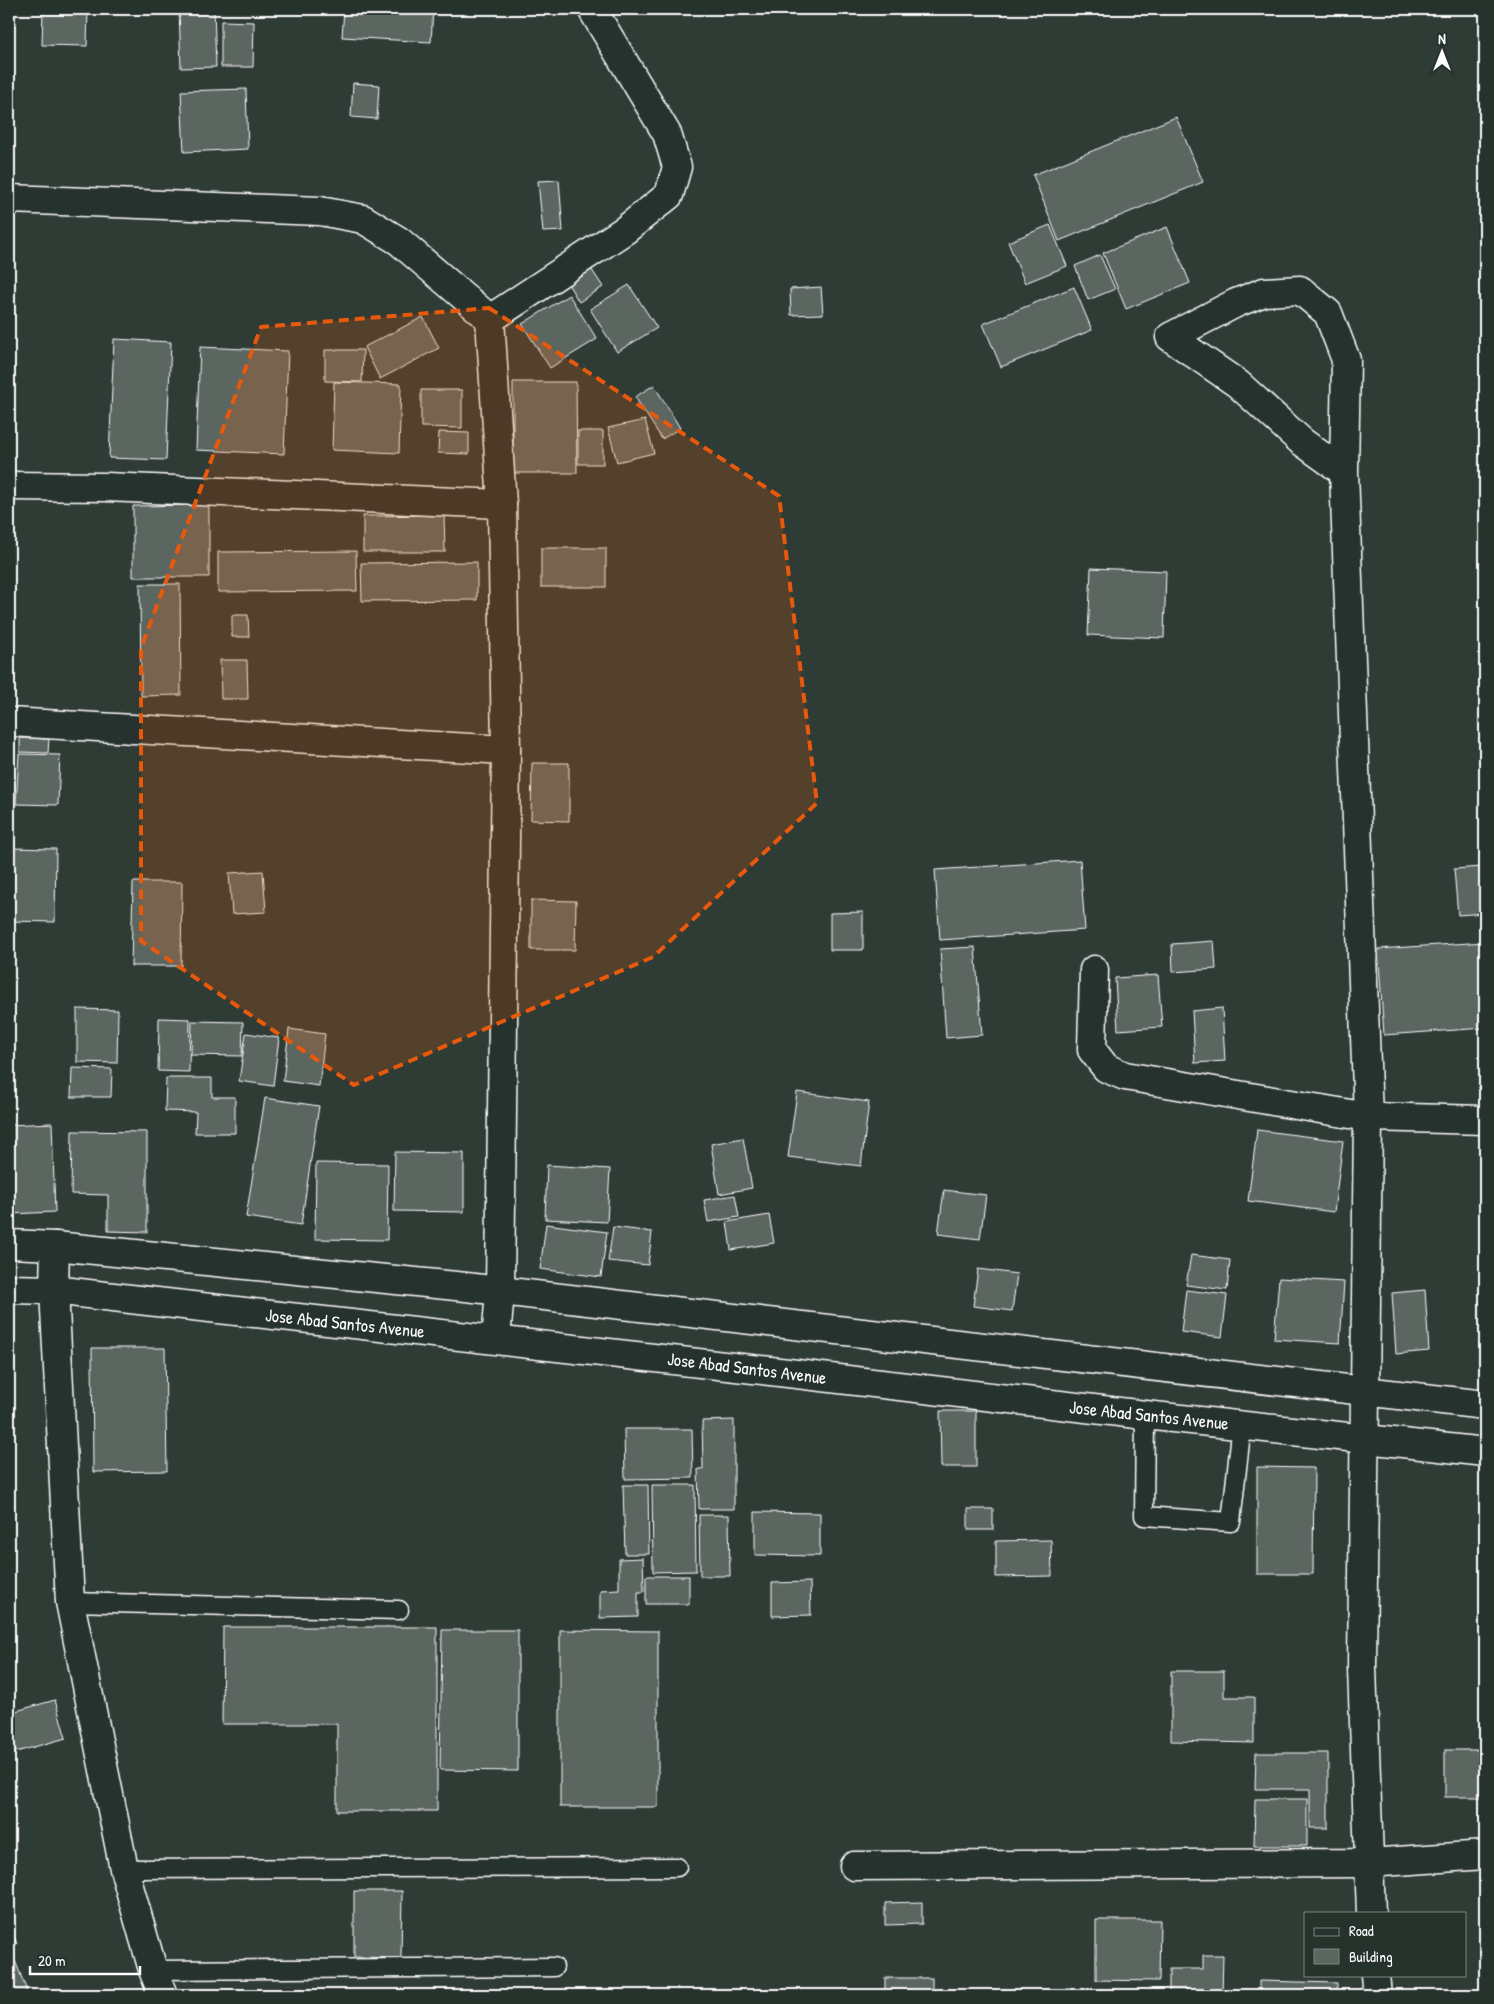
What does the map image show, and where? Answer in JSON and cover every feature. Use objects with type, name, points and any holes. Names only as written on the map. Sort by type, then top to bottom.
[{"type":"street","points":[[490,318],[624,230],[669,195],[677,167],[667,134],[592,9]]},
{"type":"street","points":[[9,198],[320,211],[363,219],[399,240],[490,318],[502,504],[506,750],[500,1292],[496,1339]]},
{"type":"street","points":[[1344,472],[1301,441],[1238,384],[1170,337],[1236,303],[1264,292],[1300,290],[1328,313],[1346,360],[1344,472],[1368,1117],[1362,1668],[1371,1912]]},
{"type":"street","points":[[9,486],[106,487],[502,504]]},
{"type":"street","points":[[9,722],[506,750]]},
{"type":"street","points":[[1094,970],[1092,1050],[1106,1068],[1125,1076],[1368,1117],[1485,1120]]},
{"type":"street","points":[[9,1244],[55,1246],[500,1292],[1485,1405]]},
{"type":"street","points":[[55,1246],[54,1290],[70,1602],[124,1869],[153,1970],[163,1995]]},
{"type":"street","name":"Jose Abad Santos Avenue","points":[[9,1289],[54,1290],[1485,1452]]},
{"type":"street","points":[[854,1866],[1368,1863],[1485,1855]]},
{"type":"street","points":[[1374,1976],[1377,1995]]},
{"type":"lane","points":[[1145,1415],[1144,1516],[1231,1522],[1242,1424]]},
{"type":"lane","points":[[70,1602],[399,1610]]},
{"type":"lane","points":[[124,1869],[677,1867]]},
{"type":"lane","points":[[153,1970],[554,1967]]},
{"type":"highlighted area","points":[[489,308],[779,496],[817,803],[653,957],[354,1085],[141,941],[141,648],[261,327]]},
{"type":"building","points":[[43,9],[88,9],[87,46],[42,45]]},
{"type":"building","points":[[179,9],[214,9],[216,67],[181,68]]},
{"type":"building","points":[[344,9],[433,9],[431,42],[342,37]]},
{"type":"building","points":[[221,21],[254,22],[253,67],[221,67]]},
{"type":"building","points":[[353,83],[379,85],[377,119],[351,117]]},
{"type":"building","points":[[246,89],[248,149],[184,152],[181,91]]},
{"type":"building","points":[[1176,117],[1203,182],[1059,241],[1033,175]]},
{"type":"building","points":[[559,180],[563,231],[543,232],[538,181]]},
{"type":"building","points":[[1050,225],[1067,266],[1025,283],[1008,242]]},
{"type":"building","points":[[1167,227],[1190,283],[1126,309],[1103,253]]},
{"type":"building","points":[[1100,255],[1115,289],[1088,300],[1075,266]]},
{"type":"building","points":[[588,264],[603,287],[579,302],[565,279]]},
{"type":"building","points":[[629,285],[657,328],[617,352],[590,309]]},
{"type":"building","points":[[821,287],[823,314],[791,315],[790,289]]},
{"type":"building","points":[[1074,287],[1092,330],[1001,367],[983,324]]},
{"type":"building","points":[[569,295],[597,339],[550,368],[522,324]]},
{"type":"building","points":[[423,317],[439,348],[380,379],[364,347]]},
{"type":"building","points":[[114,339],[171,342],[166,460],[109,458]]},
{"type":"building","points":[[200,347],[288,351],[284,454],[196,450]]},
{"type":"building","points":[[325,350],[363,350],[362,382],[325,381]]},
{"type":"building","points":[[334,382],[401,384],[399,453],[332,450]]},
{"type":"building","points":[[513,382],[576,382],[577,473],[513,473]]},
{"type":"building","points":[[654,385],[680,428],[662,439],[635,397]]},
{"type":"building","points":[[421,390],[462,390],[462,428],[421,427]]},
{"type":"building","points":[[645,420],[654,453],[617,462],[608,428]]},
{"type":"building","points":[[578,431],[603,431],[603,464],[578,464]]},
{"type":"building","points":[[439,432],[469,433],[469,454],[438,453]]},
{"type":"building","points":[[209,505],[209,577],[133,577],[133,506]]},
{"type":"building","points":[[444,515],[445,552],[363,552],[363,516]]},
{"type":"building","points":[[541,548],[606,548],[606,587],[541,587]]},
{"type":"building","points":[[356,551],[357,591],[218,592],[218,552]]},
{"type":"building","points":[[477,562],[477,600],[362,601],[361,563]]},
{"type":"building","points":[[1091,568],[1166,571],[1164,638],[1088,635]]},
{"type":"building","points":[[140,584],[180,584],[181,695],[141,696]]},
{"type":"building","points":[[232,615],[248,615],[249,637],[232,637]]},
{"type":"building","points":[[220,660],[247,660],[248,699],[221,699]]},
{"type":"building","points":[[20,738],[49,739],[48,753],[20,752]]},
{"type":"building","points":[[19,754],[60,755],[58,805],[16,804]]},
{"type":"building","points":[[532,763],[569,763],[569,821],[531,820]]},
{"type":"building","points":[[9,848],[56,849],[55,922],[9,921]]},
{"type":"building","points":[[1080,860],[1085,930],[940,940],[935,870]]},
{"type":"building","points":[[1482,867],[1485,913],[1458,915],[1454,869]]},
{"type":"building","points":[[263,871],[266,912],[232,914],[229,873]]},
{"type":"building","points":[[133,882],[182,882],[181,966],[131,966]]},
{"type":"building","points":[[531,900],[576,901],[575,950],[531,950]]},
{"type":"building","points":[[863,912],[863,950],[830,950],[830,913]]},
{"type":"building","points":[[1214,941],[1216,969],[1173,972],[1172,944]]},
{"type":"building","points":[[1485,942],[1485,1028],[1384,1035],[1378,949]]},
{"type":"building","points":[[975,947],[982,1035],[946,1038],[940,949]]},
{"type":"building","points":[[1158,975],[1162,1027],[1118,1030],[1115,978]]},
{"type":"building","points":[[1222,1008],[1225,1061],[1195,1063],[1192,1011]]},
{"type":"building","points":[[77,1009],[118,1010],[117,1063],[77,1062]]},
{"type":"building","points":[[159,1018],[190,1019],[189,1072],[158,1071]]},
{"type":"building","points":[[192,1021],[243,1022],[242,1056],[191,1055]]},
{"type":"building","points":[[289,1029],[325,1034],[319,1086],[283,1081]]},
{"type":"building","points":[[246,1033],[279,1038],[273,1086],[239,1081]]},
{"type":"building","points":[[72,1068],[112,1069],[111,1097],[71,1097]]},
{"type":"building","points":[[166,1078],[212,1078],[212,1097],[235,1097],[235,1133],[195,1133],[196,1112],[165,1111]]},
{"type":"building","points":[[797,1092],[869,1102],[861,1166],[788,1157]]},
{"type":"building","points":[[265,1098],[319,1106],[301,1225],[246,1217]]},
{"type":"building","points":[[52,1123],[55,1212],[10,1214],[9,1125]]},
{"type":"building","points":[[1257,1130],[1343,1141],[1334,1212],[1248,1201]]},
{"type":"building","points":[[72,1131],[147,1132],[147,1232],[108,1231],[108,1195],[71,1194]]},
{"type":"building","points":[[743,1138],[752,1188],[719,1194],[711,1144]]},
{"type":"building","points":[[395,1152],[464,1153],[464,1212],[394,1211]]},
{"type":"building","points":[[316,1163],[388,1164],[387,1240],[315,1239]]},
{"type":"building","points":[[547,1165],[610,1169],[607,1222],[545,1219]]},
{"type":"building","points":[[944,1190],[986,1195],[980,1239],[938,1234]]},
{"type":"building","points":[[735,1195],[739,1217],[708,1222],[704,1200]]},
{"type":"building","points":[[769,1215],[774,1243],[731,1250],[727,1222]]},
{"type":"building","points":[[546,1224],[607,1232],[601,1277],[540,1269]]},
{"type":"building","points":[[613,1227],[652,1232],[648,1265],[608,1261]]},
{"type":"building","points":[[1191,1255],[1230,1260],[1227,1290],[1186,1285]]},
{"type":"building","points":[[978,1269],[1017,1274],[1012,1311],[973,1306]]},
{"type":"building","points":[[1279,1278],[1344,1282],[1340,1343],[1274,1339]]},
{"type":"building","points":[[1186,1290],[1227,1295],[1222,1337],[1181,1332]]},
{"type":"building","points":[[1425,1290],[1429,1351],[1396,1354],[1392,1293]]},
{"type":"building","points":[[92,1348],[165,1348],[167,1471],[93,1472]]},
{"type":"building","points":[[940,1411],[976,1411],[976,1467],[941,1467]]},
{"type":"building","points":[[734,1420],[734,1509],[699,1509],[698,1469],[703,1469],[702,1421]]},
{"type":"building","points":[[624,1429],[692,1429],[693,1478],[625,1479]]},
{"type":"building","points":[[1257,1467],[1314,1468],[1313,1574],[1257,1574]]},
{"type":"building","points":[[623,1485],[648,1485],[649,1554],[625,1554]]},
{"type":"building","points":[[652,1485],[695,1485],[696,1571],[653,1572]]},
{"type":"building","points":[[968,1509],[993,1509],[993,1530],[968,1530]]},
{"type":"building","points":[[755,1512],[820,1513],[820,1556],[755,1555]]},
{"type":"building","points":[[699,1515],[729,1515],[730,1576],[700,1576]]},
{"type":"building","points":[[1051,1540],[1052,1576],[996,1577],[996,1541]]},
{"type":"building","points":[[643,1558],[644,1592],[638,1592],[638,1617],[600,1618],[600,1590],[619,1589],[619,1559]]},
{"type":"building","points":[[646,1576],[689,1576],[689,1604],[646,1604]]},
{"type":"building","points":[[810,1582],[811,1615],[772,1616],[772,1583]]},
{"type":"building","points":[[223,1627],[437,1627],[437,1811],[337,1811],[337,1724],[222,1724]]},
{"type":"building","points":[[442,1630],[518,1630],[518,1771],[440,1770]]},
{"type":"building","points":[[560,1630],[658,1631],[658,1807],[560,1807]]},
{"type":"building","points":[[1171,1671],[1224,1671],[1224,1697],[1254,1697],[1254,1743],[1171,1741]]},
{"type":"building","points":[[55,1700],[66,1738],[9,1754],[9,1713]]},
{"type":"building","points":[[1445,1750],[1485,1750],[1485,1797],[1445,1797]]},
{"type":"building","points":[[1256,1753],[1328,1753],[1328,1828],[1310,1828],[1310,1789],[1255,1789]]},
{"type":"building","points":[[1255,1799],[1307,1799],[1307,1846],[1254,1846]]},
{"type":"building","points":[[354,1891],[402,1891],[401,1958],[354,1957]]},
{"type":"building","points":[[922,1902],[922,1924],[885,1925],[885,1903]]},
{"type":"building","points":[[1096,1920],[1160,1920],[1159,1981],[1096,1980]]},
{"type":"building","points":[[9,1923],[17,1944],[9,1947]]},
{"type":"building","points":[[10,1948],[27,1991],[15,1995],[9,1995]]},
{"type":"building","points":[[1203,1955],[1223,1955],[1222,1995],[1169,1995],[1169,1969],[1203,1969]]},
{"type":"building","points":[[885,1978],[932,1978],[932,1995],[885,1995]]},
{"type":"building","points":[[1259,1981],[1337,1983],[1337,1995],[1259,1995]]}]
